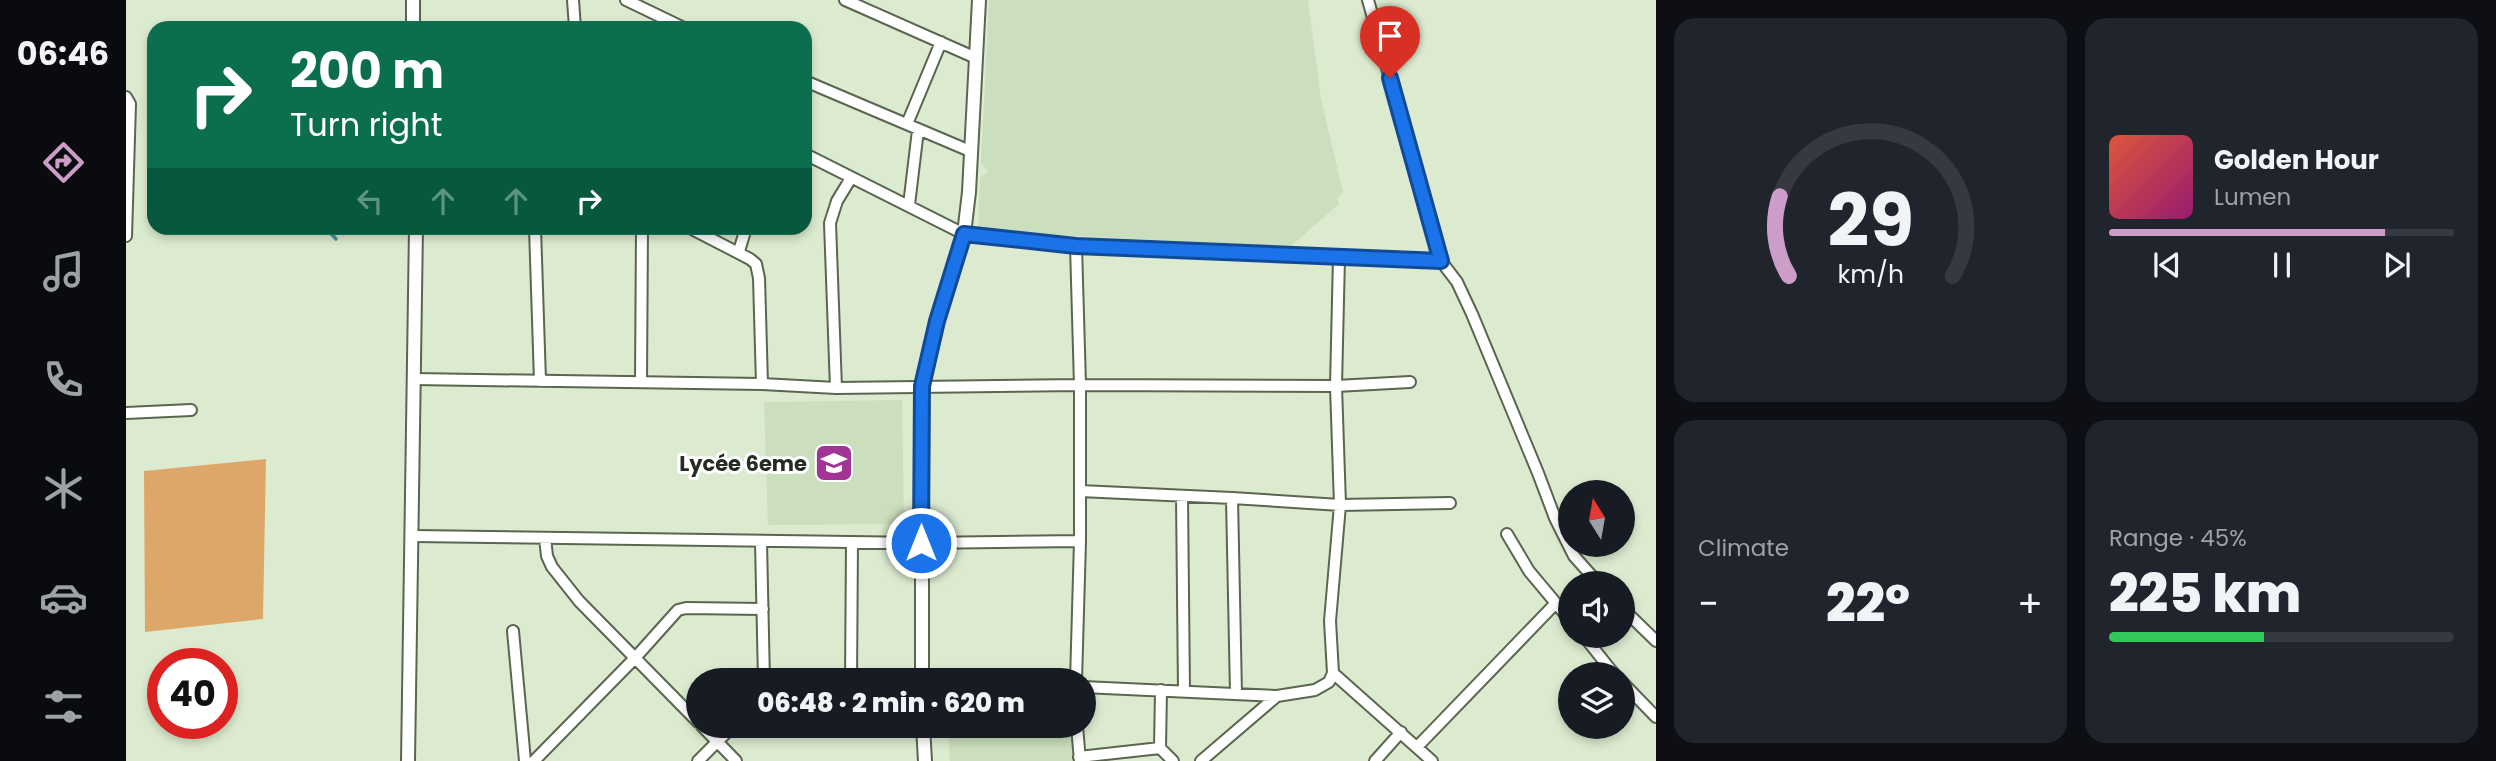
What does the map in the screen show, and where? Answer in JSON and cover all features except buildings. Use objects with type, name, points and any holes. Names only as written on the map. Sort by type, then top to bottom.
[{"type":"street","points":[[413,0],[413,21]]},
{"type":"street","points":[[573,0],[574,21]]},
{"type":"street","points":[[626,0],[670,21]]},
{"type":"street","points":[[922,668],[922,386],[936,325],[964,234],[979,0]]},
{"type":"street","points":[[1368,0],[1441,261],[1457,282],[1472,314],[1555,518],[1574,556],[1587,571]]},
{"type":"street","points":[[853,2],[976,58]]},
{"type":"street","points":[[907,124],[941,43]]},
{"type":"street","points":[[812,84],[970,151]]},
{"type":"street","points":[[126,97],[130,104],[126,236]]},
{"type":"street","points":[[909,205],[918,130]]},
{"type":"street","points":[[812,158],[964,234],[1076,246],[1441,261]]},
{"type":"street","points":[[836,388],[830,223],[837,201],[851,178]]},
{"type":"street","points":[[408,761],[416,235]]},
{"type":"street","points":[[535,235],[540,381]]},
{"type":"street","points":[[641,382],[642,235]]},
{"type":"street","points":[[705,235],[739,251],[755,264],[759,278],[762,384]]},
{"type":"street","points":[[739,251],[744,235]]},
{"type":"street","points":[[1076,246],[1080,384],[1076,668]]},
{"type":"street","points":[[1096,688],[1277,696],[1315,690],[1329,682],[1333,673],[1330,621],[1340,505],[1336,386],[1339,257]]},
{"type":"street","points":[[414,379],[762,384],[836,388],[1080,384],[1336,386],[1410,382]]},
{"type":"street","points":[[126,413],[191,410]]},
{"type":"street","points":[[1080,491],[1340,505],[1450,503]]},
{"type":"street","points":[[1182,496],[1184,691]]},
{"type":"street","points":[[1232,498],[1236,694]]},
{"type":"street","points":[[1507,534],[1529,571],[1558,607]]},
{"type":"street","points":[[412,536],[852,543],[1080,541]]},
{"type":"street","points":[[545,538],[547,556],[552,568],[579,601],[686,710]]},
{"type":"street","points":[[761,542],[764,668]]},
{"type":"street","points":[[851,668],[852,543]]},
{"type":"street","points":[[1417,747],[1555,604]]},
{"type":"street","points":[[534,761],[678,610],[763,609]]},
{"type":"street","points":[[1635,621],[1656,641]]},
{"type":"street","points":[[513,631],[525,761]]},
{"type":"street","points":[[1593,648],[1604,662]]},
{"type":"street","points":[[1333,673],[1432,761]]},
{"type":"street","points":[[1161,690],[1160,748],[1172,761]]},
{"type":"street","points":[[1635,695],[1656,717]]},
{"type":"street","points":[[1201,761],[1277,696]]},
{"type":"street","points":[[1375,761],[1401,732]]},
{"type":"street","points":[[714,738],[736,761]]},
{"type":"street","points":[[698,761],[722,738]]},
{"type":"street","points":[[924,738],[925,761]]},
{"type":"street","points":[[1078,738],[1079,759],[1160,748]]},
{"type":"shaded area","points":[[989,0],[1308,0],[1321,99],[1343,192],[1337,198],[1339,204],[1290,247],[978,231],[980,178],[988,172],[981,163]]},
{"type":"shaded area","name":"Lycée 6eme","points":[[902,400],[904,524],[768,525],[764,402]]},
{"type":"shaded area","points":[[266,459],[263,619],[145,632],[144,471]]},
{"type":"shaded area","points":[[949,738],[1075,738],[1076,761],[950,761]]},
{"type":"waterway","points":[[332,235],[336,239]]},
{"type":"place","name":"Lycée 6eme","points":[[834,463]]},
{"type":"route","points":[[921,543],[922,386],[937,321],[964,234],[1076,246],[1441,261],[1390,78]]}]
